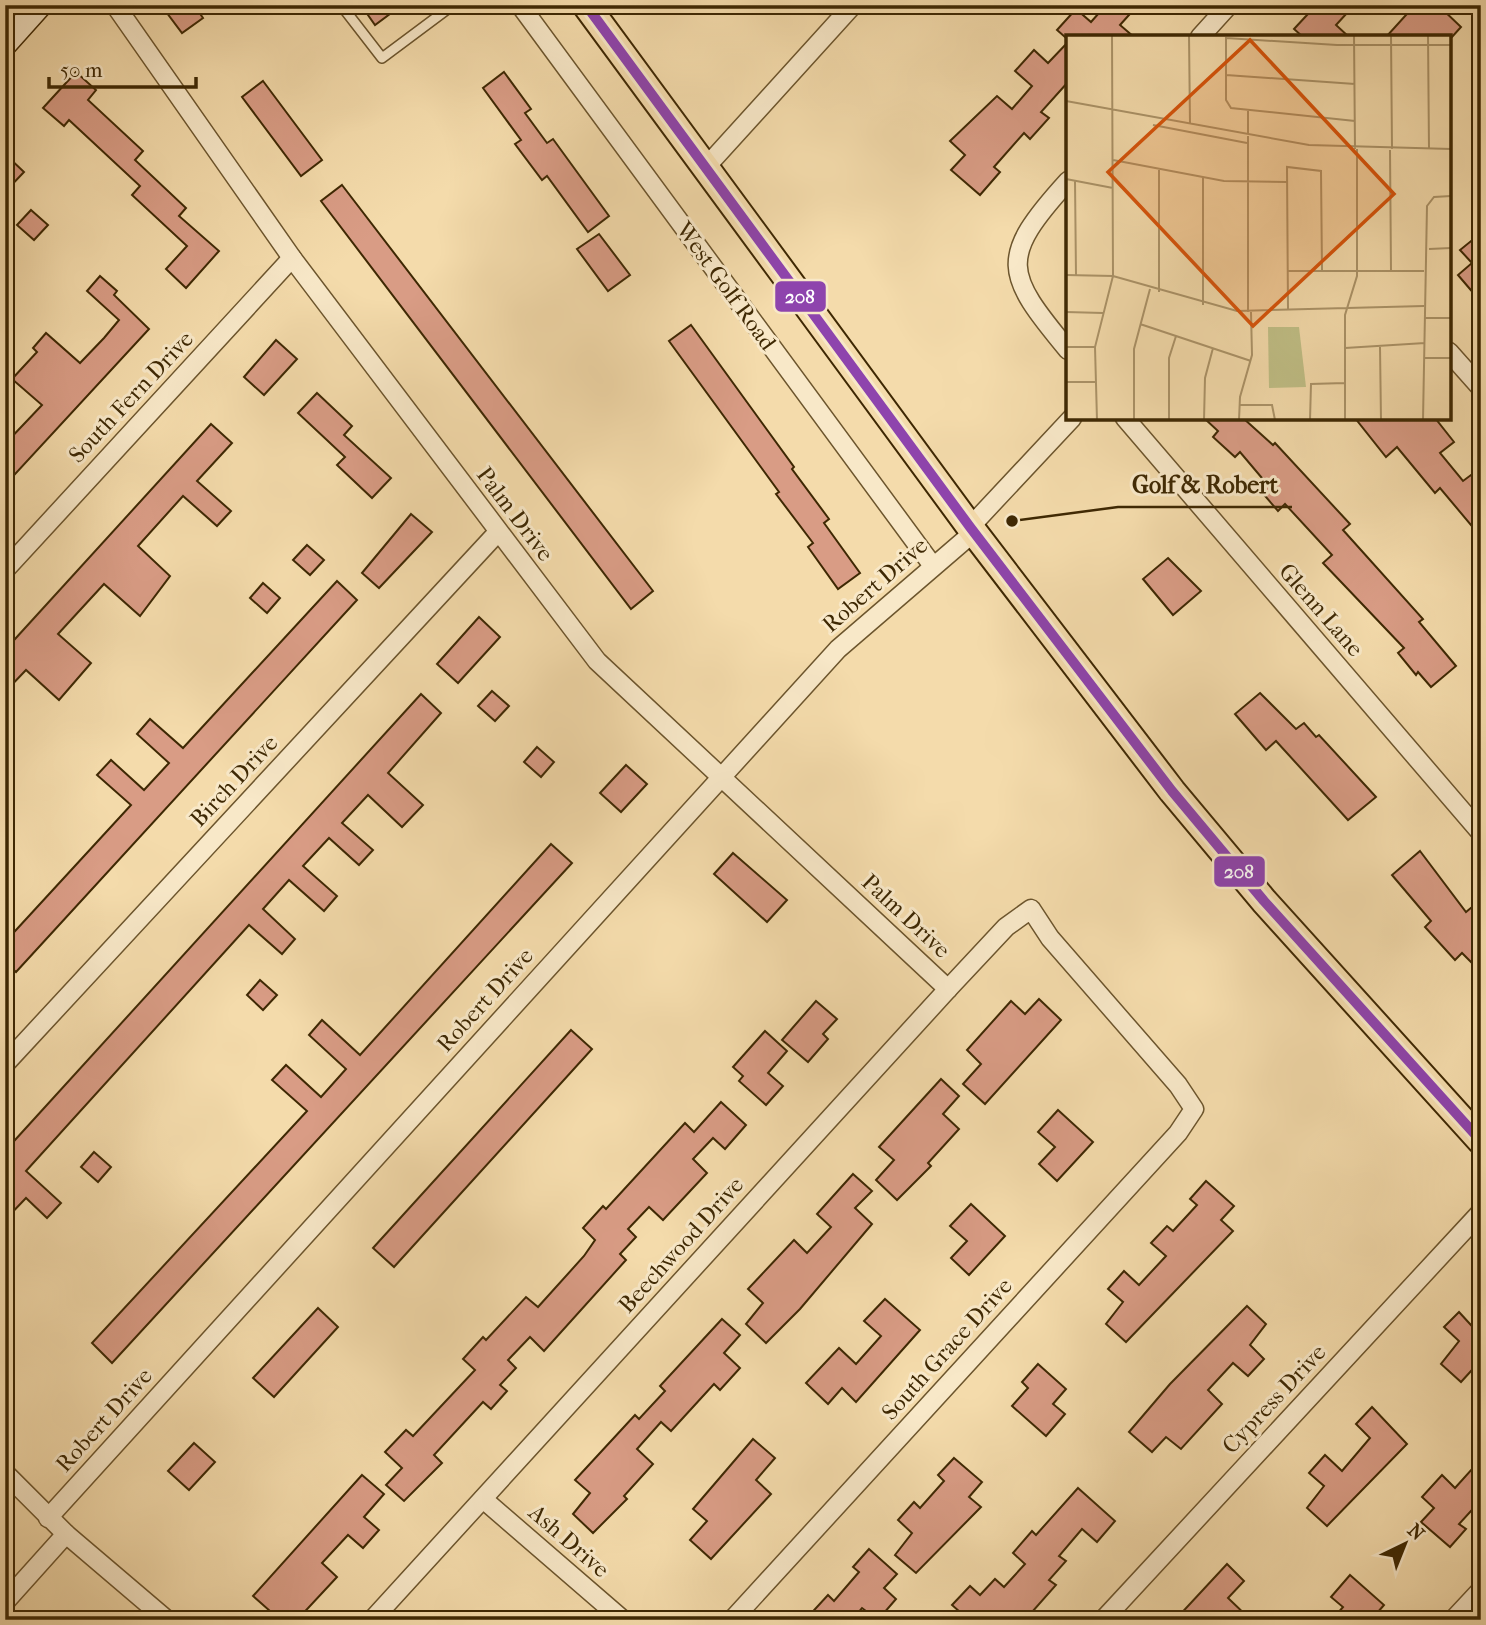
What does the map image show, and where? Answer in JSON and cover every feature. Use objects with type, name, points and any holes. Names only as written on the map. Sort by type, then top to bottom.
[{"type":"main road","points":[[5,44],[40,5]]},
{"type":"main road","points":[[586,5],[972,529],[1180,802],[1264,901],[1481,1141]]},
{"type":"street","name":"Palm Drive","points":[[115,5],[292,258],[597,661],[948,989]]},
{"type":"street","name":"West Golf Road","points":[[520,5],[933,566]]},
{"type":"street","points":[[706,167],[853,5]]},
{"type":"street","points":[[1202,35],[1228,5]]},
{"type":"street","points":[[1066,183],[1027,230],[1018,261],[1020,282],[1031,305],[1066,348]]},
{"type":"street","name":"South Fern Drive","points":[[5,570],[292,258]]},
{"type":"street","points":[[1451,354],[1481,388]]},
{"type":"street","name":"Robert Drive","points":[[48,1518],[838,649],[972,529],[1070,420]]},
{"type":"street","name":"Glenn Lane","points":[[1127,420],[1481,833]]},
{"type":"street","name":"Birch Drive","points":[[5,1064],[498,532]]},
{"type":"street","name":"Beechwood Drive","points":[[372,1620],[948,989],[1006,927],[1031,909],[1050,938],[1178,1085],[1194,1109]]},
{"type":"street","name":"South Grace Drive","points":[[732,1620],[1178,1133],[1194,1109]]},
{"type":"street","name":"Cypress Drive","points":[[1103,1620],[1481,1212]]},
{"type":"street","points":[[5,1473],[48,1518],[167,1620]]},
{"type":"street","name":"Ash Drive","points":[[483,1499],[623,1620]]},
{"type":"street","points":[[5,1602],[66,1534]]},
{"type":"street","points":[[1453,1620],[1481,1590]]},
{"type":"lane","points":[[341,5],[382,58],[453,5]]},
{"type":"building","points":[[161,5],[194,5],[203,18],[182,33]]},
{"type":"building","points":[[361,5],[402,5],[375,25]]},
{"type":"building","points":[[1106,5],[1138,5],[1120,25],[1132,35],[1065,37],[1057,30],[1076,9],[1091,22]]},
{"type":"building","points":[[1295,5],[1338,5],[1347,13],[1336,25],[1347,35],[1301,35],[1294,29],[1307,15]]},
{"type":"building","points":[[1415,5],[1426,5],[1434,12],[1439,6],[1461,27],[1452,37],[1388,35]]},
{"type":"building","points":[[1066,44],[1066,84],[1041,112],[1049,118],[1030,139],[1024,133],[994,167],[1000,172],[980,195],[951,170],[965,155],[950,141],[997,96],[1012,109],[1032,86],[1015,71],[1034,50],[1048,63]]},
{"type":"building","points":[[76,72],[96,90],[88,100],[143,151],[135,160],[186,208],[179,216],[219,251],[186,288],[166,269],[187,246],[132,195],[140,186],[69,120],[64,126],[43,108]]},
{"type":"building","points":[[504,72],[531,109],[525,113],[547,143],[553,139],[609,216],[588,232],[547,176],[542,180],[515,144],[521,140],[483,88]]},
{"type":"building","points":[[263,81],[322,160],[301,176],[242,97]]},
{"type":"building","points":[[5,154],[24,172],[5,192]]},
{"type":"building","points":[[342,185],[653,591],[631,609],[321,201]]},
{"type":"building","points":[[31,210],[48,225],[34,240],[17,225]]},
{"type":"building","points":[[1481,233],[1481,302],[1458,275],[1472,263],[1460,250]]},
{"type":"building","points":[[599,234],[630,275],[608,291],[577,249]]},
{"type":"building","points":[[100,276],[117,291],[114,295],[149,329],[5,485],[5,444],[42,405],[12,379],[37,352],[33,348],[46,333],[80,363],[104,338],[119,320],[87,291]]},
{"type":"building","points":[[691,325],[794,467],[792,469],[829,519],[824,523],[860,573],[838,589],[808,547],[813,543],[776,494],[779,492],[669,341]]},
{"type":"building","points":[[276,340],[297,359],[264,395],[244,377]]},
{"type":"building","points":[[317,393],[352,426],[344,435],[391,478],[372,498],[337,465],[345,457],[298,413]]},
{"type":"building","points":[[1206,420],[1245,420],[1273,445],[1275,443],[1350,524],[1343,530],[1423,619],[1419,622],[1456,666],[1431,687],[1418,672],[1416,675],[1398,653],[1404,648],[1323,563],[1332,555],[1285,504],[1278,511],[1260,490],[1267,484],[1240,452],[1235,457],[1213,437],[1218,431]]},
{"type":"building","points":[[1357,420],[1437,420],[1454,442],[1440,453],[1463,481],[1471,475],[1481,486],[1481,537],[1440,488],[1435,493],[1397,447],[1386,457]]},
{"type":"building","points":[[211,424],[232,443],[197,481],[231,511],[217,526],[183,496],[138,546],[170,576],[140,616],[104,584],[58,634],[91,663],[59,700],[26,670],[5,692],[5,650]]},
{"type":"building","points":[[411,514],[432,532],[379,588],[362,573]]},
{"type":"building","points":[[307,545],[324,560],[310,575],[293,560]]},
{"type":"building","points":[[1168,558],[1201,591],[1173,615],[1143,579]]},
{"type":"building","points":[[337,581],[357,600],[16,972],[5,962],[5,942],[131,805],[97,775],[111,760],[144,790],[169,763],[137,734],[150,719],[183,748]]},
{"type":"building","points":[[263,583],[280,598],[267,613],[250,598]]},
{"type":"building","points":[[479,617],[500,637],[458,683],[437,664]]},
{"type":"building","points":[[492,691],[509,706],[495,721],[478,706]]},
{"type":"building","points":[[1260,693],[1296,729],[1304,723],[1316,737],[1319,735],[1376,797],[1348,820],[1276,741],[1266,750],[1235,714]]},
{"type":"building","points":[[421,694],[441,713],[388,773],[423,805],[402,827],[368,795],[342,823],[373,850],[359,865],[329,838],[303,866],[337,896],[324,911],[289,880],[263,909],[295,939],[282,954],[249,925],[26,1171],[61,1203],[47,1218],[26,1198],[5,1220],[5,1151]]},
{"type":"building","points":[[537,747],[554,762],[541,777],[524,762]]},
{"type":"building","points":[[626,765],[647,784],[621,812],[600,793]]},
{"type":"building","points":[[551,844],[572,863],[112,1363],[92,1343],[307,1111],[272,1080],[286,1065],[321,1097],[346,1069],[309,1035],[322,1020],[360,1055]]},
{"type":"building","points":[[1420,851],[1466,912],[1472,907],[1481,916],[1481,972],[1462,953],[1455,960],[1425,927],[1431,921],[1392,875]]},
{"type":"building","points":[[733,853],[787,900],[767,922],[714,874]]},
{"type":"building","points":[[260,980],[277,995],[263,1010],[247,995]]},
{"type":"building","points":[[1039,999],[1061,1020],[985,1104],[963,1084],[981,1064],[967,1050],[1011,1001],[1025,1014]]},
{"type":"building","points":[[816,1001],[837,1019],[823,1034],[828,1039],[808,1062],[782,1040]]},
{"type":"building","points":[[571,1030],[592,1049],[394,1267],[373,1248]]},
{"type":"building","points":[[765,1031],[787,1051],[768,1073],[783,1086],[766,1105],[739,1081],[743,1076],[733,1067]]},
{"type":"building","points":[[941,1079],[959,1096],[943,1114],[959,1129],[928,1163],[931,1166],[897,1200],[876,1180],[894,1160],[879,1147]]},
{"type":"building","points":[[721,1102],[746,1125],[725,1149],[713,1138],[693,1159],[707,1173],[663,1220],[649,1207],[628,1229],[636,1237],[620,1254],[626,1260],[544,1351],[530,1337],[508,1360],[516,1368],[500,1385],[507,1391],[491,1409],[483,1402],[434,1455],[442,1463],[404,1501],[386,1485],[402,1468],[385,1452],[406,1430],[413,1436],[475,1370],[463,1359],[483,1337],[486,1340],[526,1297],[538,1307],[584,1256],[595,1240],[583,1228],[603,1206],[606,1209],[685,1123],[694,1132]]},
{"type":"building","points":[[1058,1110],[1093,1142],[1057,1181],[1039,1164],[1055,1147],[1038,1132]]},
{"type":"building","points":[[94,1152],[111,1167],[98,1182],[81,1167]]},
{"type":"building","points":[[853,1174],[872,1191],[855,1208],[872,1224],[800,1309],[766,1343],[746,1324],[763,1303],[748,1289],[794,1240],[807,1253],[831,1227],[817,1214]]},
{"type":"building","points":[[1206,1181],[1234,1206],[1221,1220],[1233,1231],[1126,1342],[1106,1324],[1123,1302],[1108,1289],[1124,1271],[1139,1285],[1166,1256],[1151,1243],[1167,1226],[1173,1231],[1197,1205],[1190,1199]]},
{"type":"building","points":[[971,1204],[1005,1236],[969,1275],[951,1258],[967,1241],[950,1226]]},
{"type":"building","points":[[885,1299],[920,1330],[856,1402],[842,1388],[828,1404],[806,1383],[839,1348],[856,1364],[881,1336],[864,1321]]},
{"type":"building","points":[[1247,1306],[1266,1324],[1250,1345],[1264,1359],[1248,1376],[1233,1363],[1208,1390],[1222,1404],[1181,1449],[1166,1437],[1152,1452],[1129,1432],[1170,1384]]},
{"type":"building","points":[[318,1308],[338,1327],[274,1397],[253,1378]]},
{"type":"building","points":[[1459,1312],[1481,1336],[1481,1360],[1461,1382],[1441,1364],[1459,1341],[1444,1327]]},
{"type":"building","points":[[722,1319],[740,1335],[724,1353],[740,1368],[720,1390],[714,1384],[671,1431],[661,1422],[637,1449],[653,1464],[624,1496],[627,1499],[593,1533],[573,1514],[590,1493],[575,1480],[635,1415],[639,1419],[665,1391],[660,1386]]},
{"type":"building","points":[[1038,1364],[1066,1389],[1053,1404],[1065,1414],[1046,1436],[1012,1406],[1028,1388],[1022,1382]]},
{"type":"building","points":[[1372,1407],[1407,1444],[1327,1526],[1307,1508],[1324,1486],[1309,1473],[1325,1455],[1342,1471],[1370,1438],[1356,1424]]},
{"type":"building","points":[[753,1439],[775,1458],[756,1480],[771,1494],[711,1559],[690,1540],[707,1521],[693,1509]]},
{"type":"building","points":[[194,1443],[215,1462],[189,1490],[168,1471]]},
{"type":"building","points":[[954,1458],[982,1482],[969,1497],[981,1507],[916,1573],[895,1555],[912,1533],[898,1520],[914,1502],[920,1508],[944,1481],[938,1475]]},
{"type":"building","points":[[1481,1459],[1481,1500],[1459,1524],[1466,1529],[1450,1547],[1421,1522],[1434,1508],[1422,1497],[1442,1475],[1455,1488]]},
{"type":"building","points":[[362,1475],[384,1494],[364,1517],[379,1530],[363,1548],[348,1535],[322,1563],[337,1577],[297,1620],[262,1620],[270,1611],[253,1596]]},
{"type":"building","points":[[1078,1488],[1115,1521],[1097,1542],[1082,1529],[1059,1556],[1066,1561],[1049,1580],[1056,1585],[1025,1620],[969,1620],[952,1605],[970,1586],[980,1595],[995,1579],[1004,1587],[1025,1564],[1013,1553],[1032,1531],[1036,1535]]},
{"type":"building","points":[[869,1549],[897,1574],[884,1588],[896,1599],[878,1620],[862,1608],[852,1620],[805,1620],[828,1595],[834,1601],[859,1572],[853,1567]]},
{"type":"building","points":[[1227,1564],[1244,1581],[1228,1598],[1251,1620],[1175,1620]]},
{"type":"building","points":[[1350,1575],[1384,1605],[1371,1620],[1332,1620],[1343,1607],[1331,1597]]},
{"type":"transit line","name":"208","points":[[586,5],[970,527],[1172,791],[1264,901],[1481,1141]]},
{"type":"place","name":"Golf & Robert","points":[[1012,521]]}]
